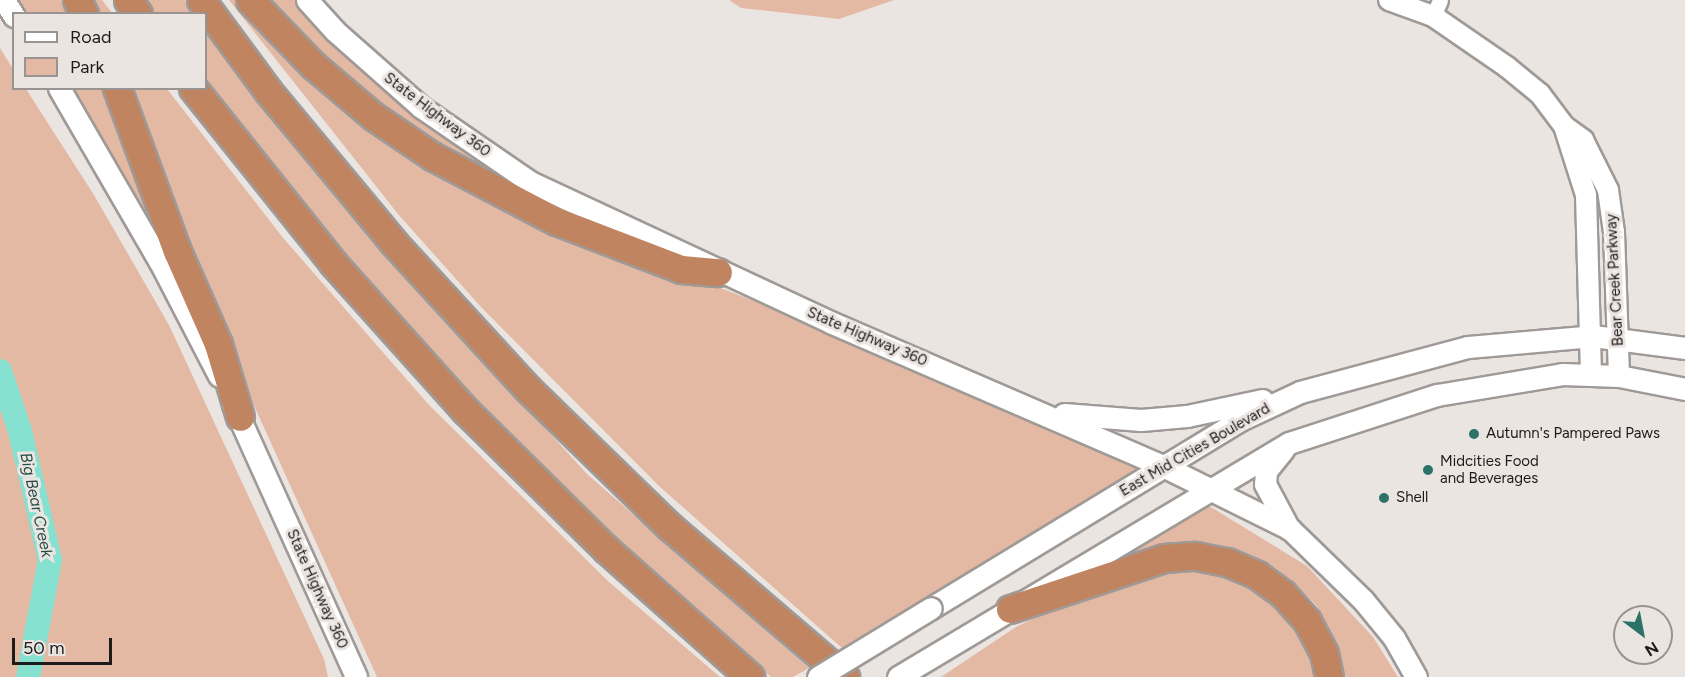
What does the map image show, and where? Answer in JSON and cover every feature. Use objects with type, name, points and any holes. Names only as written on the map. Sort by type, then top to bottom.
[{"type":"highway","points":[[201,0],[344,184],[513,373],[669,526],[845,677]]},
{"type":"highway","points":[[249,0],[314,66],[374,116],[432,156],[556,221],[681,269],[718,272]]},
{"type":"highway","points":[[118,90],[177,251],[218,344],[240,417]]},
{"type":"highway","points":[[195,90],[333,263],[465,410],[606,549],[750,677]]},
{"type":"highway","points":[[1010,609],[1164,558],[1195,556],[1227,562],[1257,575],[1283,594],[1313,632],[1324,653],[1329,677]]},
{"type":"main road","points":[[4,0],[12,13]]},
{"type":"main road","name":"State Highway 360","points":[[307,0],[377,70],[469,143],[565,201],[718,272],[1047,413],[1163,466],[1290,530],[1363,600],[1394,638],[1416,677]]},
{"type":"main road","name":"State Highway 360","points":[[59,90],[160,262],[240,417],[356,677]]},
{"type":"main road","name":"East Mid Cities Boulevard","points":[[818,677],[1238,421],[1300,392],[1468,346],[1593,336],[1685,348]]},
{"type":"main road","points":[[898,677],[1208,488],[1288,442],[1437,395],[1532,379],[1591,374],[1618,376],[1685,388]]},
{"type":"main road","points":[[1047,413],[1141,420],[1187,416],[1300,392]]},
{"type":"main road","points":[[1288,442],[1266,471],[1265,484],[1290,530]]},
{"type":"street","name":"Bear Creek Parkway","points":[[1389,0],[1437,8],[1540,94],[1564,126],[1582,140],[1608,190],[1614,232],[1619,338],[1618,376]]},
{"type":"street","name":"Bear Creek Parkway","points":[[1564,126],[1586,195],[1593,336],[1591,374]]},
{"type":"green space","points":[[15,0],[69,0],[75,12],[22,12]]},
{"type":"green space","points":[[84,0],[102,0],[111,12],[90,12]]},
{"type":"green space","points":[[145,0],[185,0],[194,12],[154,12]]},
{"type":"green space","points":[[229,0],[241,0],[368,119],[710,284],[827,329],[1140,469],[931,599],[929,596],[842,648],[659,486],[481,307],[398,214]]},
{"type":"green space","points":[[261,0],[298,0],[367,74],[432,129],[561,211],[456,157],[411,127],[360,88],[303,34],[290,30]]},
{"type":"green space","points":[[729,0],[894,0],[839,19],[741,8]]},
{"type":"green space","points":[[207,29],[276,122],[365,230],[587,474],[809,668],[793,677],[771,677],[625,549],[475,399],[346,256],[207,83]]},
{"type":"green space","points":[[0,48],[12,67],[12,90],[27,90],[94,195],[169,325],[324,659],[328,677],[0,677]]},
{"type":"green space","points":[[69,90],[110,90],[159,225],[152,230]]},
{"type":"green space","points":[[125,90],[168,90],[284,239],[429,405],[609,582],[720,677],[377,677],[237,368]]},
{"type":"green space","points":[[1206,504],[1307,566],[1373,637],[1398,677],[1346,677],[1329,629],[1316,605],[1290,579],[1286,584],[1135,559],[1128,547]]},
{"type":"green space","points":[[1168,566],[1230,572],[1288,610],[1321,677],[941,677],[1016,627],[1054,608]]},
{"type":"waterway","name":"Big Bear Creek","points":[[0,371],[20,431],[50,560],[28,677]]},
{"type":"place","name":"Autumn's Pampered Paws","points":[[1474,434]]},
{"type":"place","name":"Midcities Food and Beverages","points":[[1428,470]]},
{"type":"place","name":"Shell","points":[[1384,498]]}]
